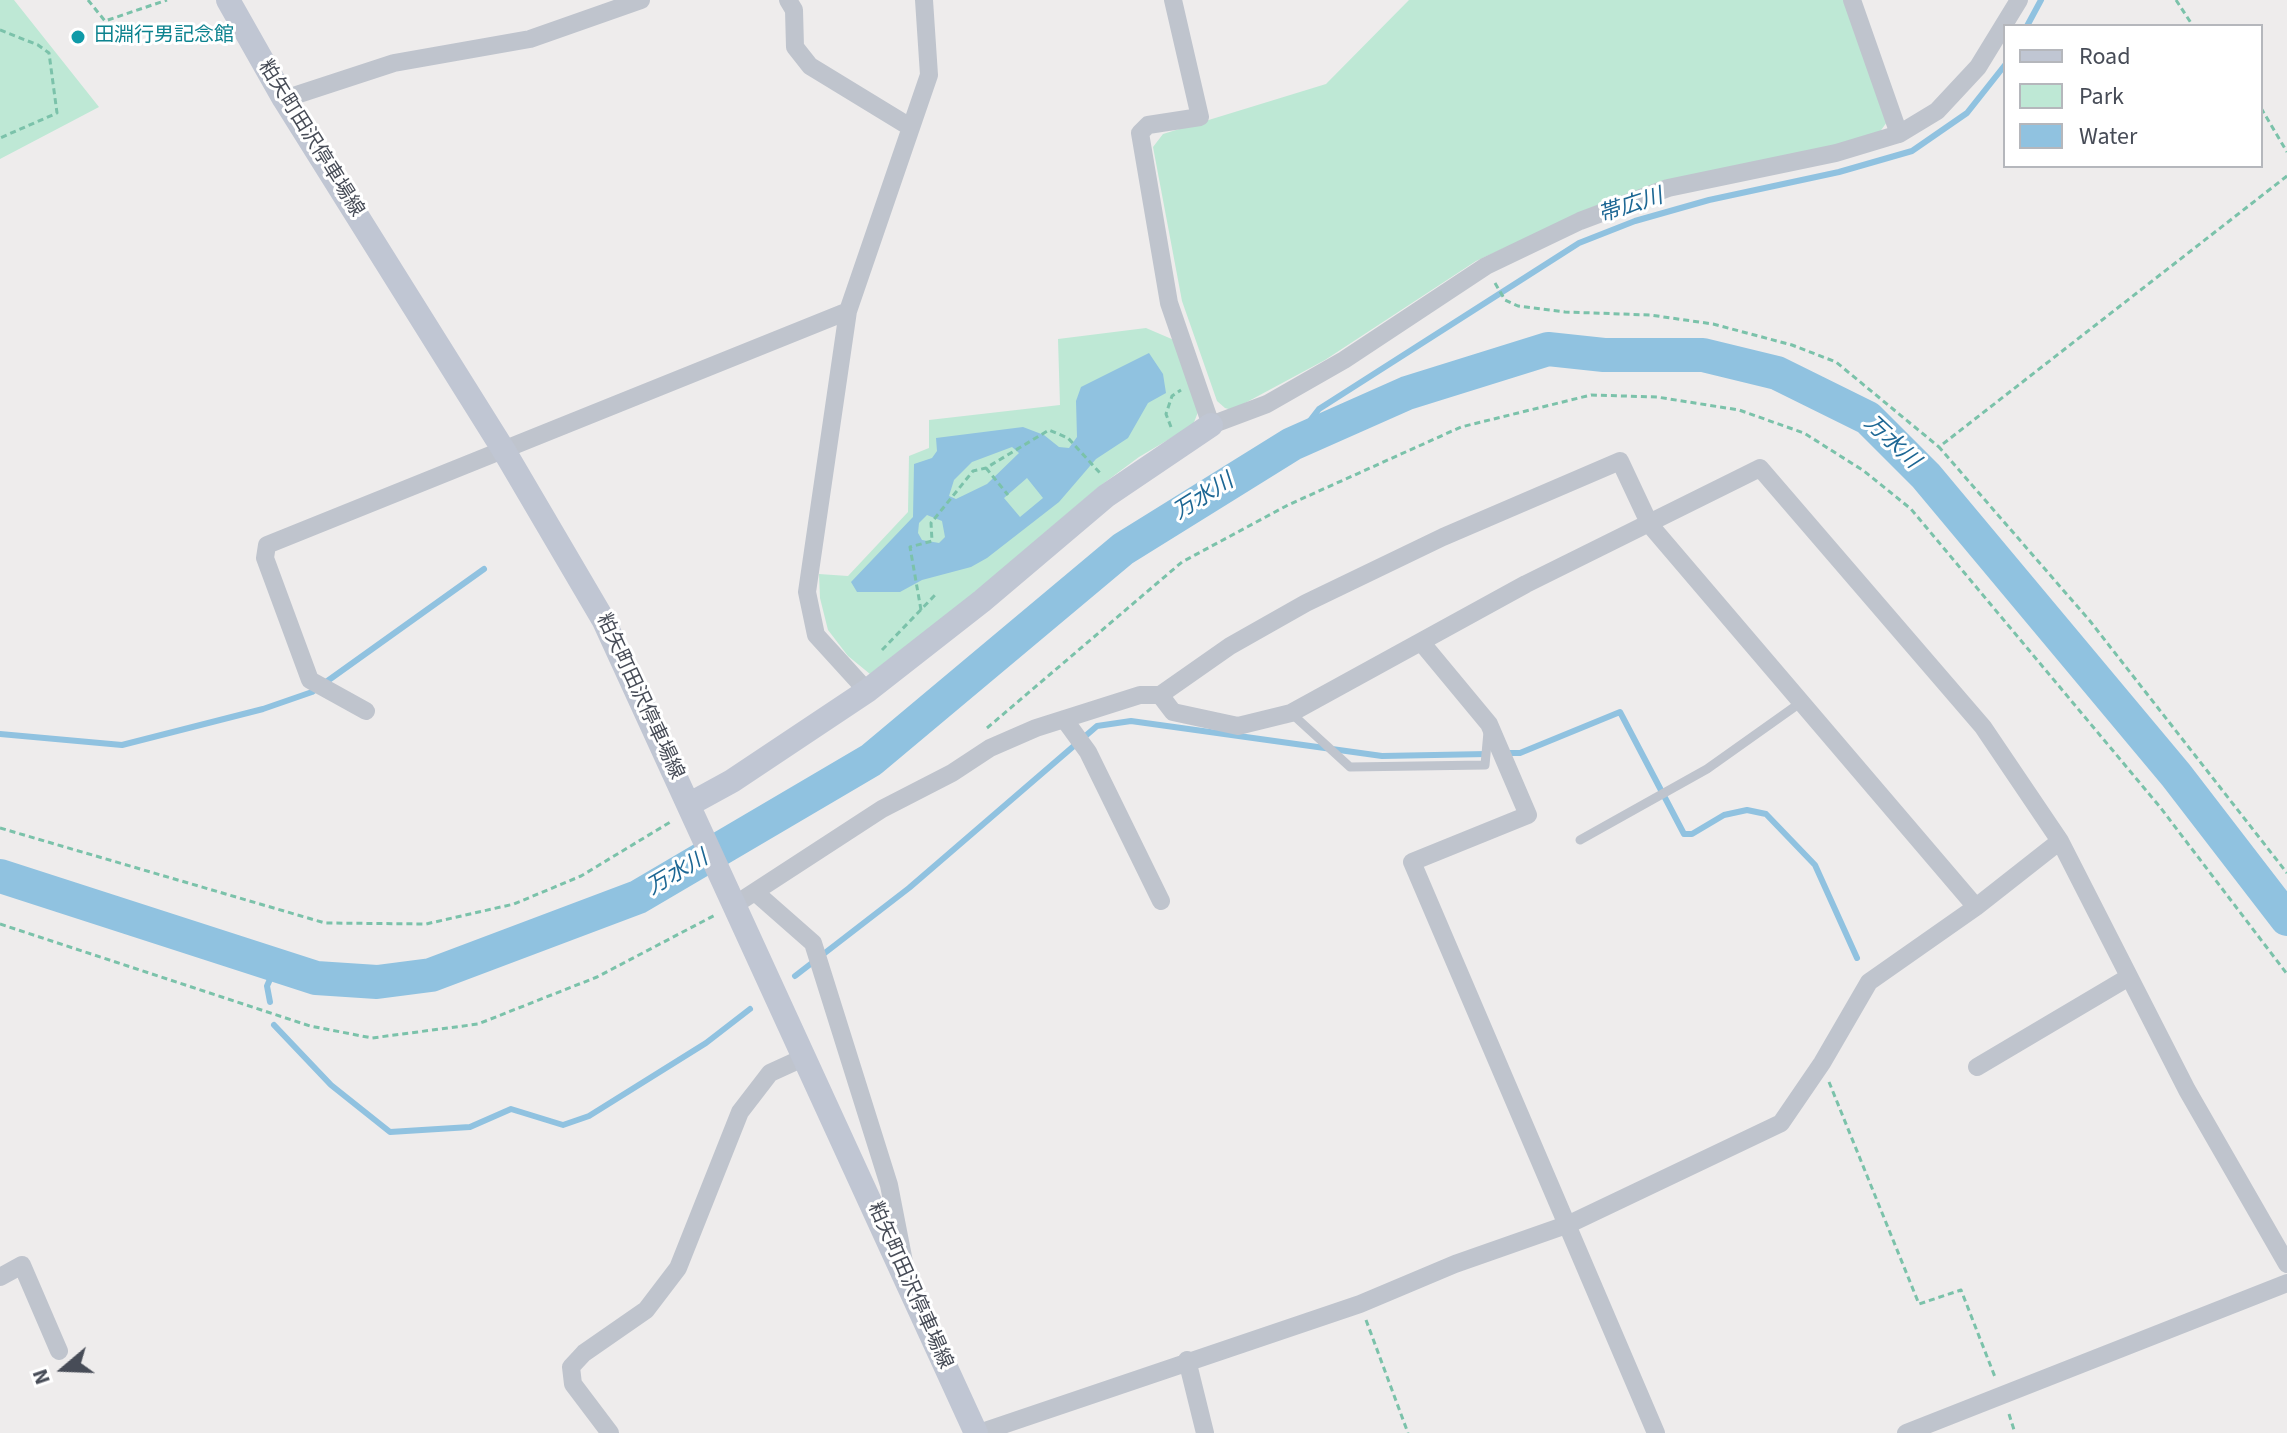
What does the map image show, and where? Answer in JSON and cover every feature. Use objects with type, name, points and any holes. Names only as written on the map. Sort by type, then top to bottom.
[{"type":"main road","name":"粕矢町田沢停車場線","points":[[228,0],[284,99],[503,449],[604,621],[692,810],[740,896],[805,1057],[978,1433]]},
{"type":"main road","points":[[692,810],[867,691],[982,601],[1106,496],[1211,425]]},
{"type":"street","points":[[284,99],[394,63],[530,39],[641,0]]},
{"type":"street","points":[[788,0],[794,10],[795,47],[810,66],[910,127]]},
{"type":"street","points":[[867,691],[816,635],[807,592],[848,311],[929,75],[924,0]]},
{"type":"street","points":[[1173,0],[1200,117],[1148,125],[1140,133],[1169,303],[1211,425],[1267,404],[1344,360],[1486,266],[1580,221],[1668,188],[1836,153],[1899,134],[1937,111],[1978,67],[2003,26]]},
{"type":"street","points":[[1852,0],[1899,134]]},
{"type":"street","points":[[2004,24],[2019,0]]},
{"type":"street","points":[[366,711],[310,680],[265,558],[267,545],[848,311]]},
{"type":"street","points":[[907,1281],[889,1185],[813,943],[740,896],[882,809],[952,773],[990,748],[1067,724],[1140,695],[1160,695],[1230,646],[1306,603],[1443,537],[1620,461],[1650,525],[1976,907]]},
{"type":"street","points":[[1160,695],[1173,712],[1238,726],[1291,713],[1526,584],[1760,468],[1983,727],[2060,841],[2187,1090],[2287,1264]]},
{"type":"street","points":[[1421,642],[1491,735],[1528,815],[1412,862],[1656,1433]]},
{"type":"street","points":[[1067,724],[1083,745],[1161,901]]},
{"type":"street","points":[[978,1433],[1360,1304],[1455,1264],[1569,1224],[1781,1123],[1822,1063],[1869,982],[1976,907],[2060,841]]},
{"type":"street","points":[[1977,1067],[2129,977]]},
{"type":"street","points":[[610,1433],[573,1384],[571,1367],[584,1353],[646,1310],[678,1268],[740,1112],[770,1073],[805,1057]]},
{"type":"street","points":[[0,1277],[22,1265],[59,1351]]},
{"type":"street","points":[[1906,1433],[2287,1283]]},
{"type":"street","points":[[1187,1360],[1205,1433]]},
{"type":"lane","points":[[1580,840],[1707,769],[1800,703]]},
{"type":"lane","points":[[1291,713],[1350,767],[1485,765],[1491,735]]},
{"type":"path","points":[[88,0],[105,21],[167,0]]},
{"type":"path","points":[[2176,0],[2192,24]]},
{"type":"path","points":[[0,30],[38,45],[49,53],[57,113],[0,138]]},
{"type":"path","points":[[2263,111],[2287,152]]},
{"type":"path","points":[[1939,447],[2287,176]]},
{"type":"path","points":[[1494,281],[1505,300],[1518,306],[1565,312],[1650,315],[1713,324],[1792,345],[1836,362],[1939,447],[2090,621],[2287,873]]},
{"type":"path","points":[[980,734],[1182,562],[1288,505],[1461,427],[1591,395],[1657,397],[1739,410],[1804,433],[1864,471],[1911,509],[2160,807],[2287,974]]},
{"type":"path","points":[[921,610],[910,547],[932,541],[931,523],[973,471],[986,468],[1049,430],[1068,438],[1100,473]]},
{"type":"path","points":[[986,468],[1008,495]]},
{"type":"path","points":[[876,656],[937,593]]},
{"type":"path","points":[[0,828],[325,923],[426,924],[514,904],[581,876],[692,810]]},
{"type":"path","points":[[0,924],[310,1026],[372,1038],[478,1024],[597,977],[740,896]]},
{"type":"path","points":[[1822,1063],[1919,1304],[1961,1290],[2002,1396]]},
{"type":"path","points":[[1360,1304],[1408,1433]]},
{"type":"green space","points":[[0,0],[14,0],[99,107],[0,159]]},
{"type":"green space","points":[[1409,0],[1845,0],[1887,122],[1879,133],[1583,212],[1476,261],[1325,360],[1232,410],[1225,408],[1217,401],[1182,301],[1153,147],[1163,134],[1326,84]]},
{"type":"green space","points":[[1146,328],[1174,340],[1198,412],[1193,425],[1139,457],[1100,486],[963,603],[870,674],[848,656],[828,630],[820,598],[819,574],[848,576],[908,512],[909,456],[929,448],[929,420],[1060,405],[1058,339]]},
{"type":"water","points":[[1149,353],[1163,374],[1166,393],[1148,403],[1128,438],[1096,459],[1059,502],[987,558],[971,567],[922,580],[900,592],[857,592],[851,582],[913,517],[914,464],[932,458],[937,451],[936,438],[1023,427],[1044,435],[1059,447],[1069,448],[1077,437],[1076,401],[1081,387]],"holes":[[[1012,447],[1019,453],[987,484],[956,499],[949,496],[954,480],[972,462]],[[1027,478],[1043,498],[1020,517],[1004,498]],[[927,515],[942,521],[945,537],[939,543],[922,540],[918,533],[919,523]]]},
{"type":"waterway","name":"帯広川","points":[[2028,24],[2041,0]]},
{"type":"waterway","name":"帯広川","points":[[1292,444],[1319,409],[1579,243],[1635,221],[1709,200],[1839,172],[1912,151],[1967,113],[2003,68]]},
{"type":"waterway","name":"万水川","points":[[0,876],[316,978],[377,982],[431,975],[638,897],[871,760],[1123,549],[1292,444],[1407,393],[1548,349],[1604,355],[1703,355],[1777,373],[1868,418],[1926,476],[2176,775],[2287,919]]},
{"type":"waterway","points":[[0,734],[122,745],[263,709],[312,692],[484,569]]},
{"type":"waterway","points":[[1506,753],[1520,753],[1620,712],[1684,834],[1692,834],[1724,815],[1747,810],[1766,814],[1815,865],[1857,958]]},
{"type":"waterway","points":[[795,976],[909,888],[1097,726],[1131,721],[1382,756],[1487,754]]},
{"type":"waterway","points":[[270,1002],[267,986],[275,968]]},
{"type":"waterway","points":[[274,1025],[331,1085],[390,1132],[470,1127],[511,1109],[563,1125],[589,1116],[706,1043],[750,1009]]},
{"type":"place","name":"田淵行男記念館","points":[[78,37]]}]
